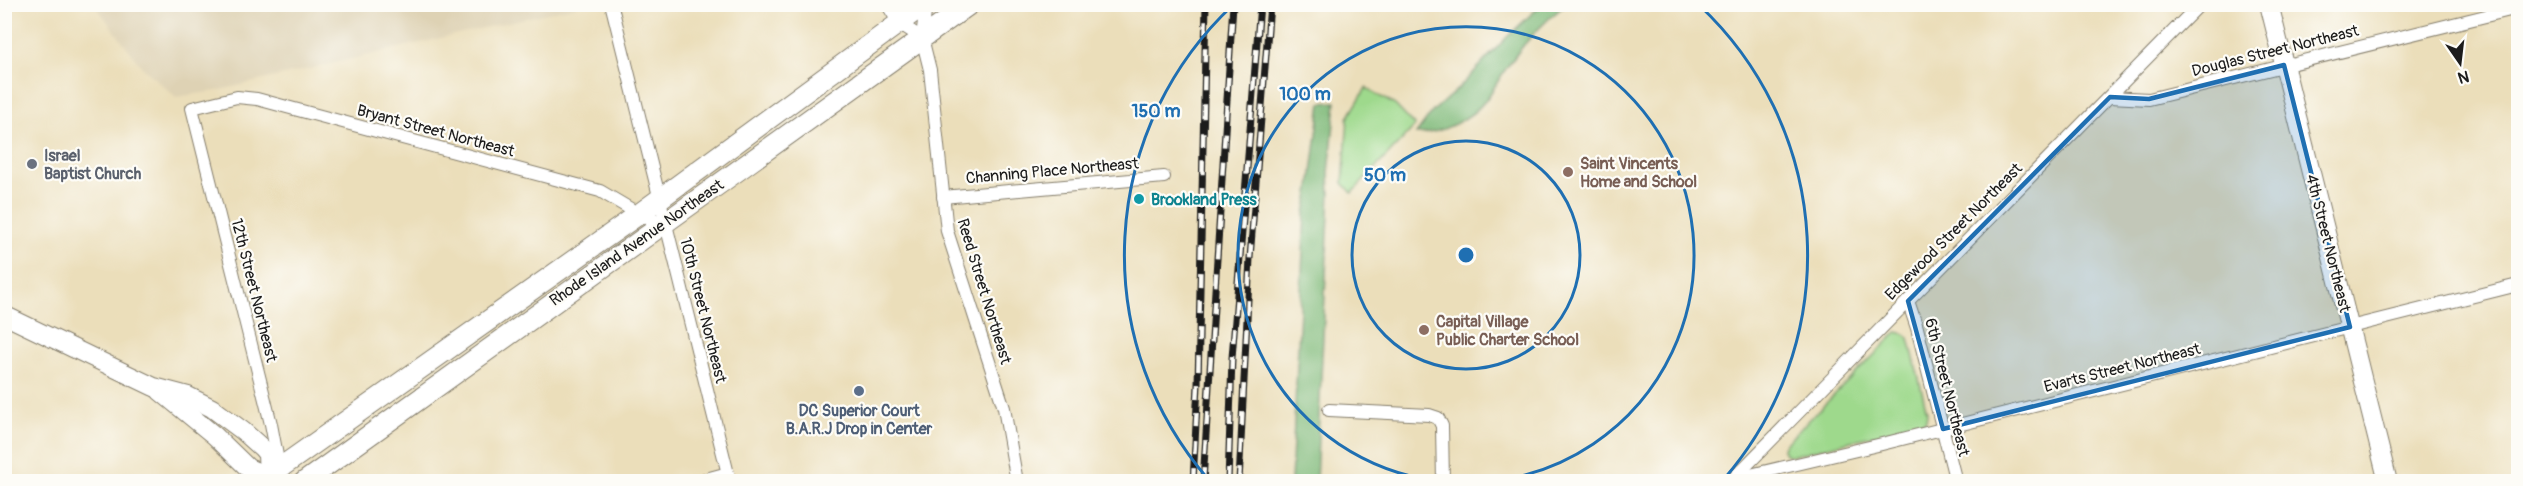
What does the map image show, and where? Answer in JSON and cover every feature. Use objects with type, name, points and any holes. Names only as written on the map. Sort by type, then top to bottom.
[{"type":"main road","name":"Rhode Island Avenue Northeast","points":[[272,478],[926,4]]},
{"type":"main road","name":"Rhode Island Avenue Northeast","points":[[304,482],[970,4]]},
{"type":"street","points":[[887,4],[898,23],[922,38],[926,4]]},
{"type":"street","name":"Edgewood Street Northeast","points":[[1732,480],[2200,4]]},
{"type":"street","name":"4th Street Northeast","points":[[2269,4],[2388,482]]},
{"type":"street","name":"10th Street Northeast","points":[[612,7],[729,477]]},
{"type":"street","name":"Douglas Street Northeast","points":[[2110,97],[2149,99],[2518,8]]},
{"type":"street","name":"Reed Street Northeast","points":[[922,38],[930,70],[943,197],[952,252],[1004,408],[1017,482]]},
{"type":"street","name":"Bryant Street Northeast","points":[[192,108],[237,97],[257,99],[600,191],[639,214],[664,223]]},
{"type":"street","name":"12th Street Northeast","points":[[192,108],[263,391],[272,478]]},
{"type":"street","name":"Channing Place Northeast","points":[[943,197],[1164,177]]},
{"type":"street","name":"Evarts Street Northeast","points":[[1732,480],[2518,285]]},
{"type":"street","name":"6th Street Northeast","points":[[1908,301],[1956,482]]},
{"type":"street","points":[[4,315],[154,387],[203,426],[248,468],[272,478]]},
{"type":"street","points":[[1329,410],[1438,418],[1442,426],[1443,482]]},
{"type":"street","points":[[695,482],[729,477]]},
{"type":"highlighted area","points":[[2284,65],[2350,327],[1943,429],[1908,301],[2110,97],[2149,99]]},
{"type":"shaded area","points":[[95,5],[581,5],[216,91],[176,97],[142,67]]},
{"type":"green space","points":[[1542,4],[1565,5],[1523,46],[1479,108],[1454,125],[1435,132],[1416,134],[1433,111]]},
{"type":"green space","points":[[1366,88],[1395,105],[1415,126],[1352,193],[1343,183],[1348,118]]},
{"type":"green space","points":[[1336,102],[1329,173],[1330,193],[1316,481],[1291,481],[1305,213],[1321,103]]},
{"type":"green space","points":[[1897,332],[1909,338],[1927,412],[1926,420],[1920,424],[1791,456],[1785,454],[1784,445]]},
{"type":"railway","points":[[1193,482],[1198,385],[1206,4]]},
{"type":"railway","points":[[1203,482],[1233,4]]},
{"type":"railway","points":[[1228,482],[1232,358],[1260,4]]},
{"type":"railway","points":[[1239,482],[1250,258],[1270,4]]},
{"type":"place","name":"Israel Baptist Church","points":[[32,164]]},
{"type":"place","name":"Saint Vincents Home and School","points":[[1568,172]]},
{"type":"place","name":"Brookland Press","points":[[1139,199]]},
{"type":"place","name":"Capital Village Public Charter School","points":[[1424,330]]},
{"type":"place","name":"DC Superior Court B.A.R.J Drop in Center","points":[[859,391]]}]
